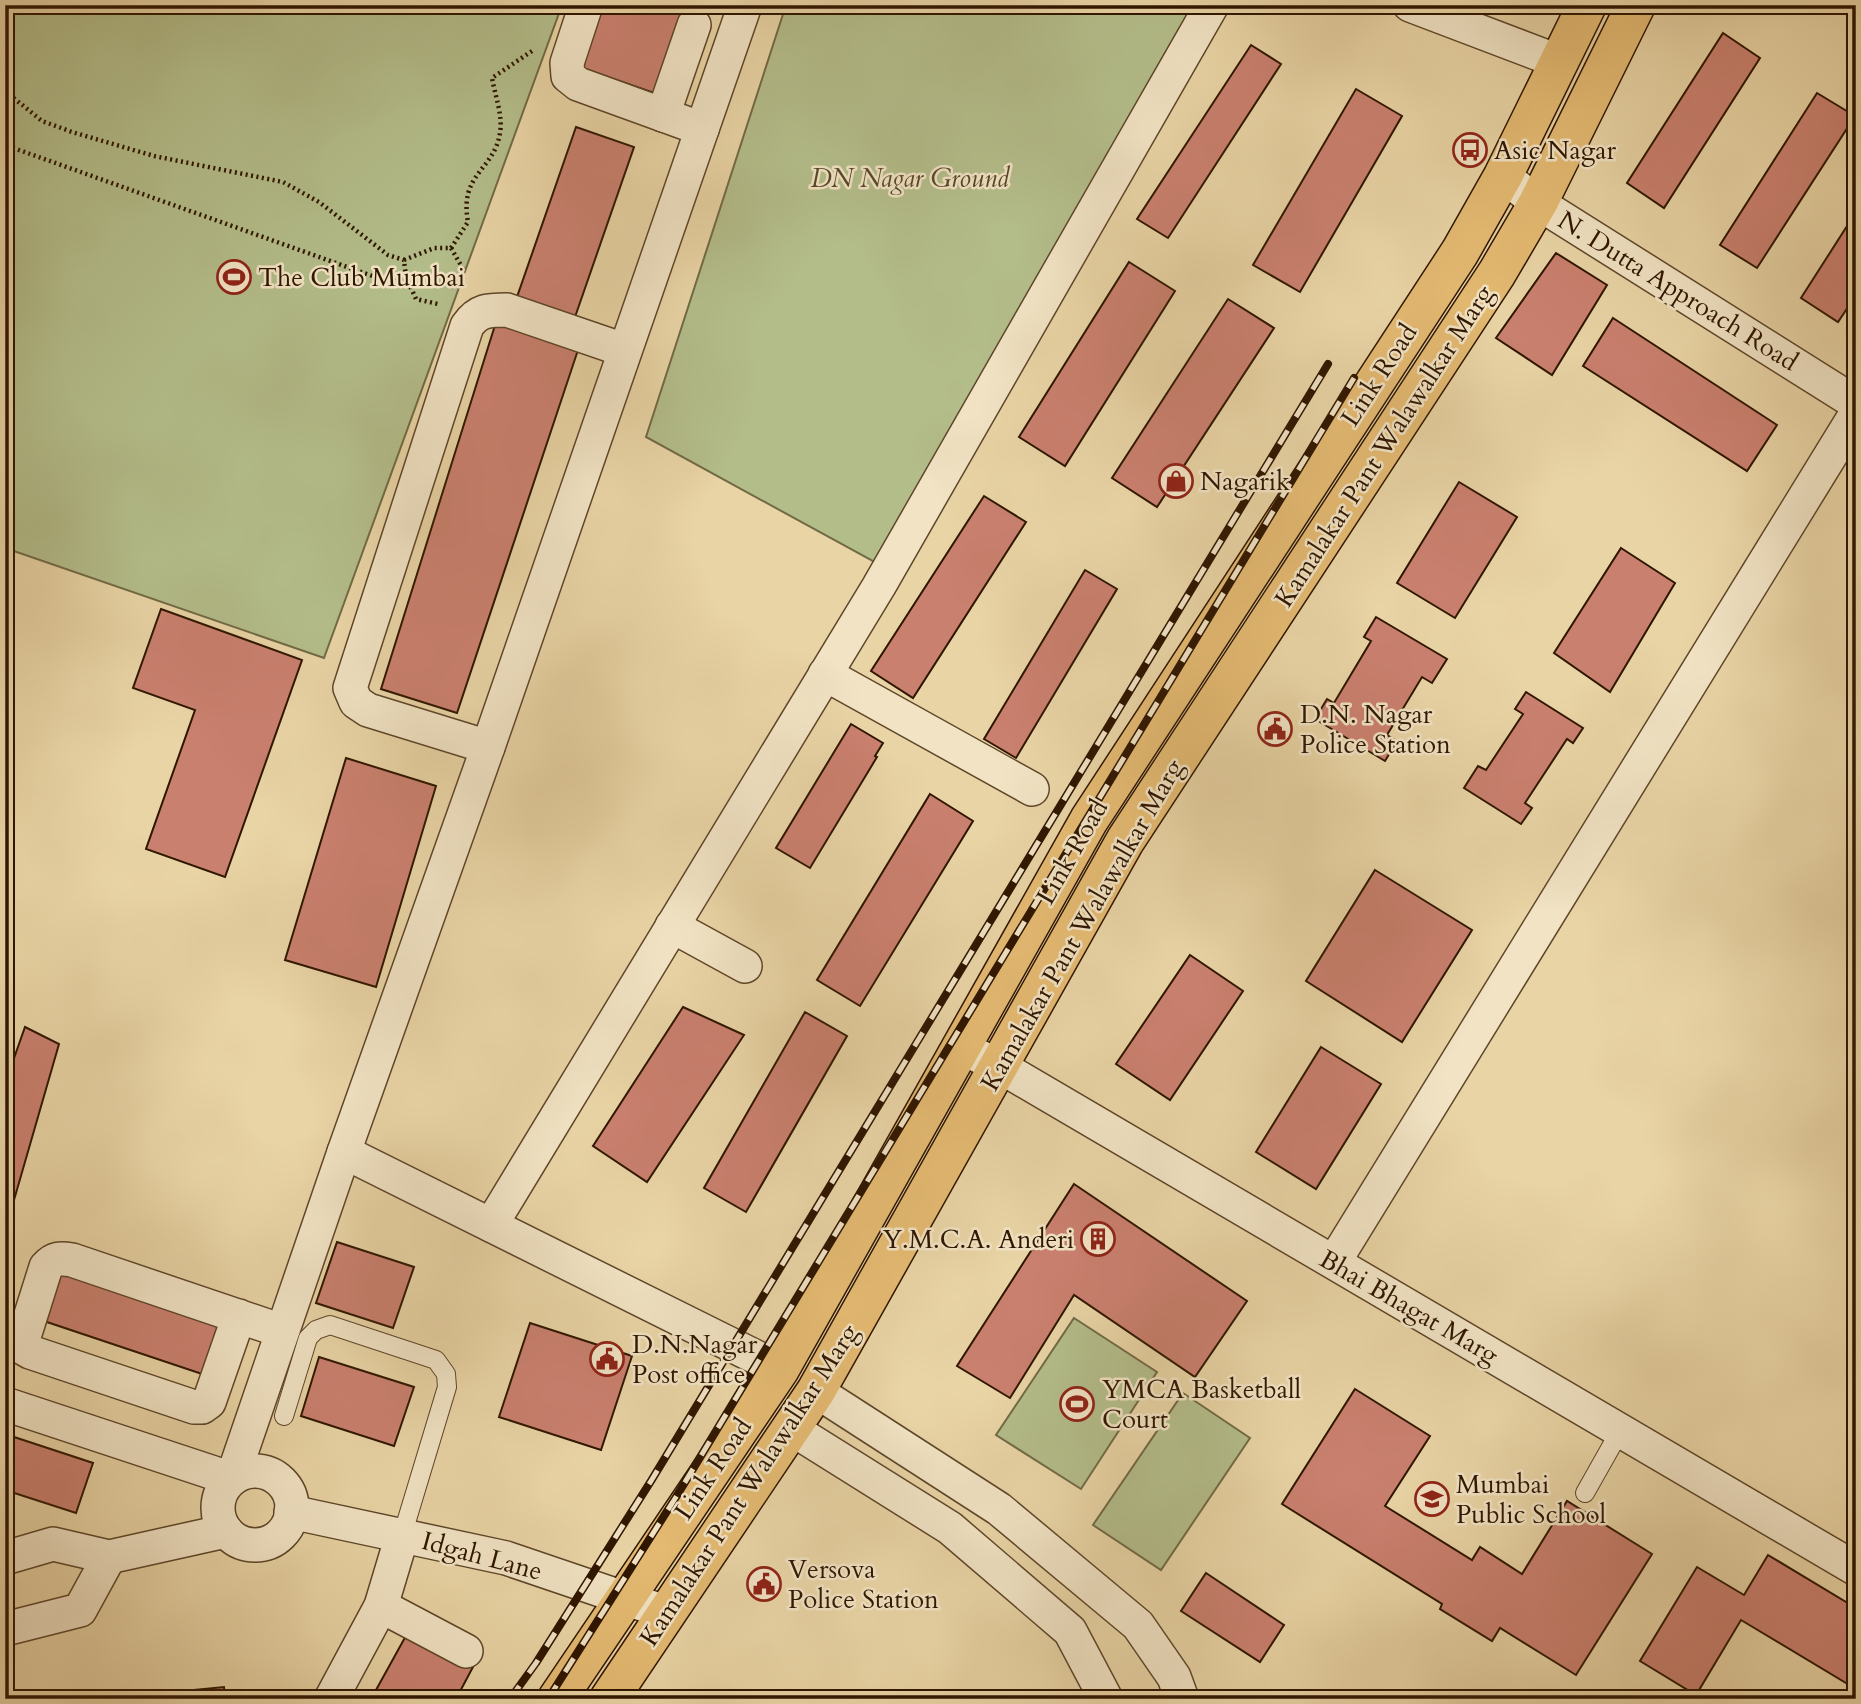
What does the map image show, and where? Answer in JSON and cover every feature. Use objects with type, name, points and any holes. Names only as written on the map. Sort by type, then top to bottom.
[{"type":"main road","name":"Link Road","points":[[557,1699],[780,1369],[1089,820],[1460,252],[1503,176],[1587,5]]},
{"type":"main road","name":"Kamalakar Pant Walawalkar Marg","points":[[609,1699],[816,1391],[1125,841],[1489,285],[1538,203],[1636,5]]},
{"type":"street","points":[[586,5],[567,63],[568,76],[578,84],[668,100],[707,114]]},
{"type":"street","points":[[232,1479],[745,5]]},
{"type":"street","points":[[491,1225],[879,586],[1212,5]]},
{"type":"street","points":[[1410,5],[1560,62]]},
{"type":"street","points":[[668,100],[694,24]]},
{"type":"street","name":"N. Dutta Approach Road","points":[[1503,176],[1538,203],[1856,403]]},
{"type":"street","points":[[488,747],[368,710],[356,702],[350,688],[467,326],[474,316],[489,310],[507,310],[624,350]]},
{"type":"street","points":[[1334,1262],[1856,414]]},
{"type":"street","points":[[825,674],[1032,789]]},
{"type":"street","points":[[673,926],[745,966]]},
{"type":"street","name":"Bhai Bhagat Marg","points":[[960,1047],[999,1066],[1856,1569]]},
{"type":"street","points":[[344,1152],[780,1369]]},
{"type":"street","points":[[239,1316],[209,1402],[202,1407],[194,1407],[30,1352],[23,1348],[22,1343],[46,1267],[52,1259],[62,1258],[239,1316],[282,1331]]},
{"type":"street","points":[[816,1391],[999,1509],[1138,1625],[1174,1677],[1182,1699]]},
{"type":"street","points":[[5,1404],[232,1479]]},
{"type":"street","points":[[792,1429],[950,1528],[1070,1631],[1106,1699]]},
{"type":"street","points":[[254,1471],[278,1479],[291,1500],[292,1512],[281,1535],[258,1545],[235,1540],[226,1531],[218,1510],[219,1498],[232,1479],[242,1473],[254,1471]]},
{"type":"street","name":"Idgah Lane","points":[[292,1512],[506,1558],[668,1614]]},
{"type":"street","points":[[5,1558],[53,1544],[109,1557],[226,1531]]},
{"type":"street","points":[[331,1699],[381,1606],[402,1536]]},
{"type":"street","points":[[5,1629],[80,1610],[109,1557]]},
{"type":"street","points":[[381,1606],[466,1651]]},
{"type":"lane","points":[[284,1416],[308,1338],[316,1330],[330,1325],[436,1360],[446,1374],[447,1387],[402,1536]]},
{"type":"lane","points":[[1585,1493],[1620,1431]]},
{"type":"path","points":[[451,248],[468,222],[465,204],[471,182],[494,151],[500,131],[492,78],[539,47]]},
{"type":"path","points":[[5,91],[42,121],[72,132],[154,156],[283,182],[319,202],[388,255],[404,260],[434,248],[451,248]]},
{"type":"path","points":[[5,145],[392,283],[406,277]]},
{"type":"path","points":[[451,248],[463,269],[460,288]]},
{"type":"path","points":[[404,260],[406,277],[416,299],[436,304],[447,301]]},
{"type":"green space","name":"The Club Mumbai","points":[[5,5],[562,5],[324,658],[5,548]]},
{"type":"green space","name":"DN Nagar Ground","points":[[786,5],[1211,5],[880,565],[646,437]]},
{"type":"green space","name":"YMCA Basketball Court","points":[[1074,1318],[1157,1372],[1081,1489],[996,1435]]},
{"type":"green space","points":[[1183,1393],[1250,1438],[1161,1570],[1093,1525]]},
{"type":"building","points":[[600,5],[685,5],[654,93],[579,67]]},
{"type":"building","points":[[1723,33],[1760,58],[1664,208],[1627,183]]},
{"type":"building","points":[[1251,45],[1281,64],[1168,238],[1137,219]]},
{"type":"building","points":[[1356,89],[1402,116],[1300,292],[1253,265]]},
{"type":"building","points":[[1817,93],[1855,116],[1757,268],[1720,245]]},
{"type":"building","points":[[576,127],[634,147],[575,317],[517,297]]},
{"type":"building","points":[[1856,212],[1856,295],[1838,322],[1801,298]]},
{"type":"building","points":[[1556,253],[1607,285],[1552,375],[1496,338]]},
{"type":"building","points":[[1129,262],[1175,291],[1065,466],[1019,437]]},
{"type":"building","points":[[1228,299],[1274,328],[1157,507],[1112,478]]},
{"type":"building","points":[[1613,318],[1777,425],[1747,471],[1583,366]]},
{"type":"building","points":[[496,322],[578,350],[457,713],[381,689]]},
{"type":"building","points":[[1459,482],[1517,517],[1455,618],[1397,583]]},
{"type":"building","points":[[984,496],[1026,522],[913,698],[871,671]]},
{"type":"building","points":[[1621,548],[1675,583],[1610,692],[1554,653]]},
{"type":"building","points":[[1085,570],[1117,589],[1016,758],[984,739]]},
{"type":"building","points":[[161,609],[302,660],[225,877],[146,849],[195,710],[133,688]]},
{"type":"building","points":[[1376,617],[1447,659],[1432,683],[1422,677],[1387,735],[1397,741],[1385,761],[1315,719],[1327,699],[1334,703],[1371,641],[1364,637]]},
{"type":"building","points":[[1526,692],[1583,728],[1573,743],[1567,739],[1525,803],[1532,808],[1521,824],[1464,788],[1478,766],[1486,770],[1523,714],[1515,709]]},
{"type":"building","points":[[851,724],[883,743],[810,868],[776,848]]},
{"type":"building","points":[[346,758],[436,786],[376,987],[285,960]]},
{"type":"building","points":[[930,794],[973,821],[860,1006],[817,980]]},
{"type":"building","points":[[1375,870],[1472,930],[1402,1042],[1306,981]]},
{"type":"building","points":[[1190,955],[1243,991],[1170,1100],[1116,1064]]},
{"type":"building","points":[[683,1007],[744,1035],[647,1182],[593,1146]]},
{"type":"building","points":[[805,1012],[847,1036],[746,1212],[704,1188]]},
{"type":"building","points":[[25,1027],[59,1044],[12,1207],[5,1204],[5,1058],[13,1061]]},
{"type":"building","points":[[1321,1047],[1381,1084],[1316,1189],[1256,1152]]},
{"type":"building","name":"Y.M.C.A. Anderi","points":[[1074,1184],[1247,1301],[1195,1377],[1074,1295],[1010,1398],[957,1366]]},
{"type":"building","points":[[337,1242],[414,1267],[393,1328],[316,1303]]},
{"type":"building","points":[[52,1268],[230,1330],[211,1377],[35,1318]]},
{"type":"building","points":[[530,1323],[632,1356],[601,1450],[499,1417]]},
{"type":"building","points":[[319,1357],[414,1387],[394,1446],[301,1416]]},
{"type":"building","points":[[1355,1389],[1430,1436],[1385,1506],[1472,1560],[1480,1547],[1522,1574],[1567,1501],[1652,1554],[1576,1675],[1500,1628],[1492,1641],[1440,1609],[1442,1604],[1282,1504]]},
{"type":"building","points":[[5,1434],[93,1463],[76,1513],[5,1490]]},
{"type":"building","points":[[1768,1555],[1856,1608],[1856,1689],[1741,1620],[1696,1695],[1640,1661],[1697,1567],[1744,1595]]},
{"type":"building","points":[[1206,1573],[1284,1625],[1260,1662],[1181,1611]]},
{"type":"building","points":[[408,1632],[473,1667],[456,1699],[371,1699]]},
{"type":"building","points":[[224,1687],[225,1699],[99,1699]]},
{"type":"railway","points":[[510,1699],[536,1663],[651,1481],[1328,364]]},
{"type":"railway","points":[[548,1699],[676,1497],[1354,378]]},
{"type":"place","name":"Asic Nagar","points":[[1470,150]]},
{"type":"place","name":"The Club Mumbai","points":[[234,277]]},
{"type":"place","name":"Nagarik","points":[[1176,481]]},
{"type":"place","name":"D.N. Nagar Police Station","points":[[1275,729]]},
{"type":"place","name":"Y.M.C.A. Anderi","points":[[1098,1239]]},
{"type":"place","name":"D.N.Nagar Post office","points":[[607,1359]]},
{"type":"place","name":"YMCA Basketball Court","points":[[1077,1404]]},
{"type":"place","name":"Mumbai Public School","points":[[1432,1499]]},
{"type":"place","name":"Versova Police Station","points":[[764,1584]]}]
